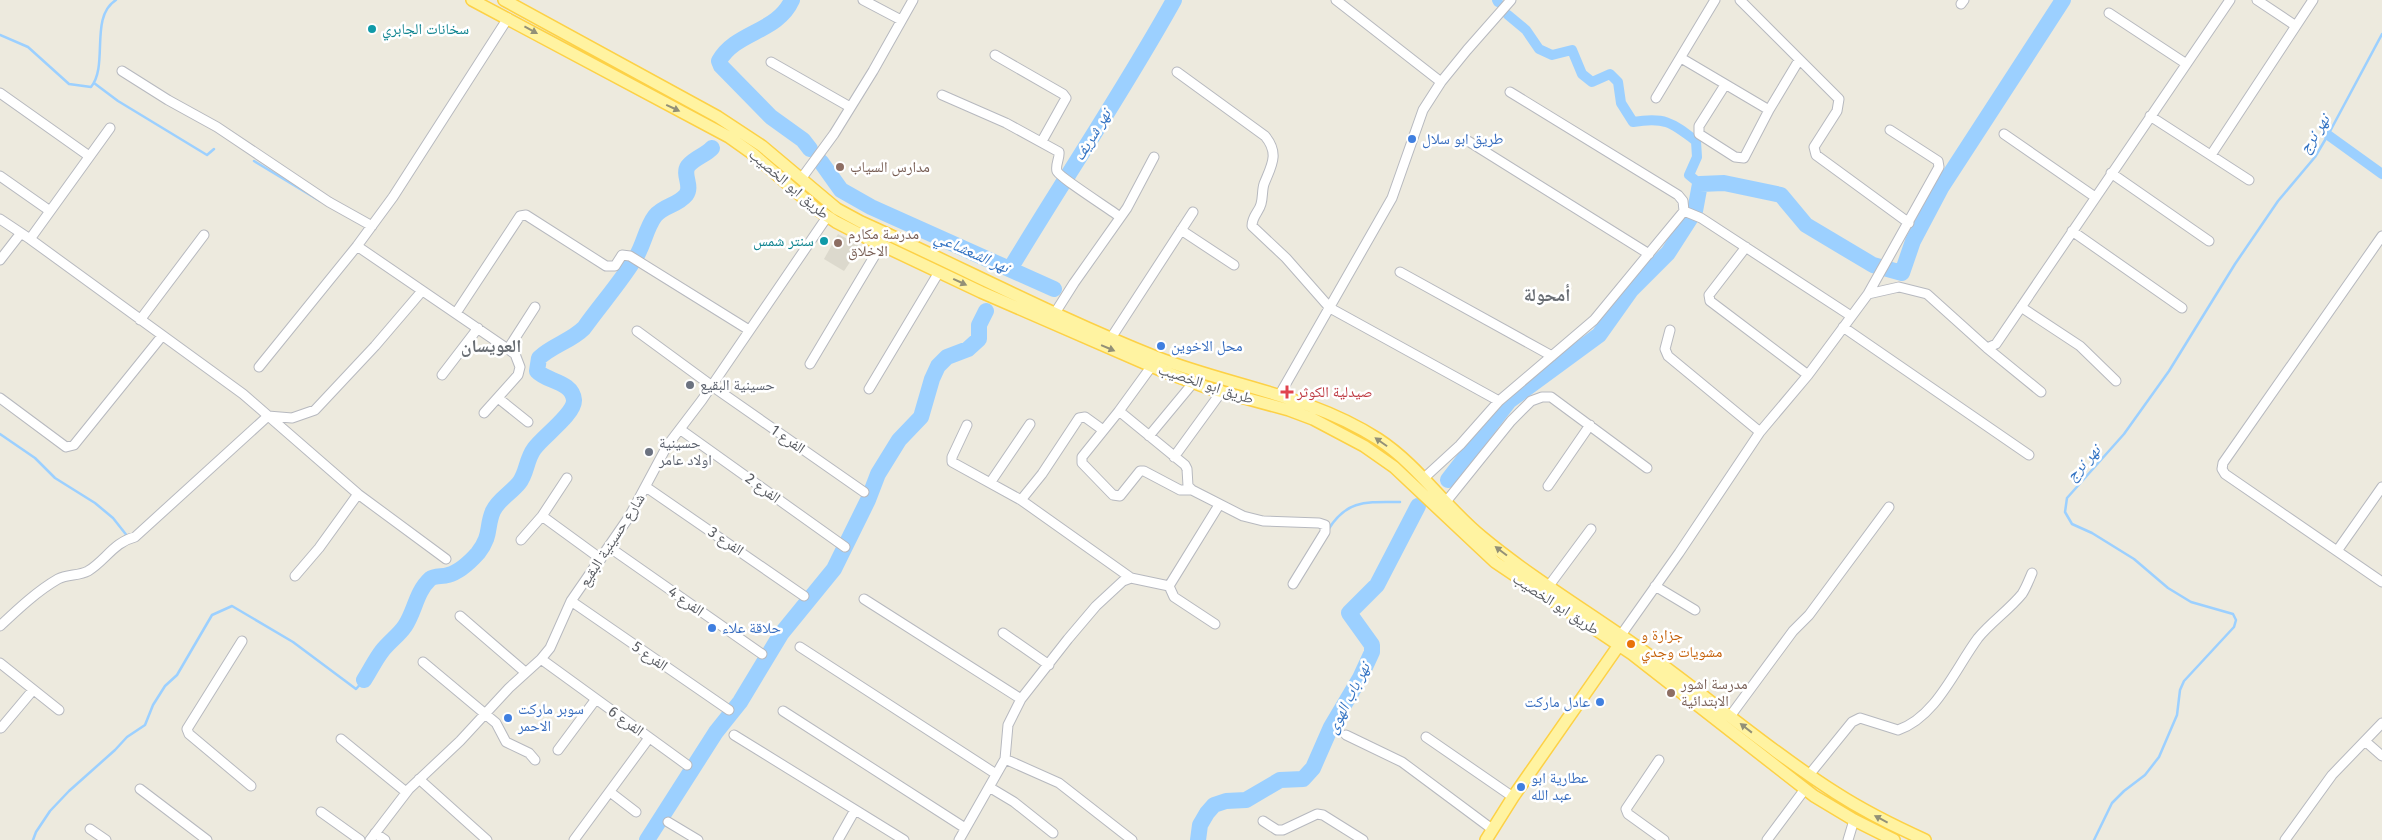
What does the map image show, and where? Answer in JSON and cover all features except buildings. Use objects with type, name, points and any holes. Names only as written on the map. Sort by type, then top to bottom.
[{"type":"main road","name":"طريق ابو الخصيب","points":[[472,0],[656,100],[692,117],[742,146],[826,217],[881,245],[1151,366],[1193,383],[1289,410],[1325,425],[1385,459],[1495,562],[1620,640],[1805,789],[1854,820],[1894,840]]},
{"type":"main road","name":"طريق ابو الخصيب","points":[[504,0],[745,134],[837,209],[861,222],[1111,338],[1200,374],[1280,394],[1331,414],[1376,438],[1406,460],[1445,503],[1482,538],[1620,640],[1730,715],[1837,794],[1924,840]]},
{"type":"main road","points":[[656,100],[663,88]]},
{"type":"main road","points":[[1325,425],[1331,414]]},
{"type":"main road","points":[[1486,840],[1513,797],[1620,640]]},
{"type":"main road","points":[[1786,774],[1794,764]]},
{"type":"street","points":[[863,0],[900,20]]},
{"type":"street","points":[[801,179],[812,162],[823,150],[874,71],[900,20],[913,0]]},
{"type":"street","points":[[1336,0],[1441,82]]},
{"type":"street","points":[[1280,394],[1392,198],[1423,110],[1441,82],[1511,0]]},
{"type":"street","points":[[1656,98],[1715,0]]},
{"type":"street","points":[[1740,0],[1839,99],[1837,111],[1814,146],[1816,156],[1908,223]]},
{"type":"street","points":[[1987,348],[1996,344],[2185,63],[2230,0]]},
{"type":"street","points":[[2257,0],[2296,26]]},
{"type":"street","points":[[2211,155],[2313,0]]},
{"type":"street","points":[[2109,13],[2185,63]]},
{"type":"street","points":[[259,367],[357,246],[393,197],[508,18]]},
{"type":"street","points":[[995,55],[1063,94],[1066,98],[1042,142]]},
{"type":"street","points":[[1681,58],[1769,110]]},
{"type":"street","points":[[1726,85],[1699,126],[1699,134],[1735,157],[1744,158],[1769,110],[1799,60]]},
{"type":"street","points":[[771,62],[850,107]]},
{"type":"street","points":[[122,71],[168,100],[217,127],[329,202],[372,226]]},
{"type":"street","points":[[1177,72],[1265,136],[1272,144],[1273,165],[1263,186],[1261,205],[1254,217],[1252,226],[1286,258],[1330,308],[1499,401]]},
{"type":"street","points":[[1510,92],[1678,195],[1683,201],[1687,212],[1701,218],[1851,316]]},
{"type":"street","points":[[0,93],[89,156]]},
{"type":"street","points":[[942,95],[1042,142],[1059,152],[1056,167],[1061,177],[1085,191],[1120,217]]},
{"type":"street","points":[[2150,116],[2249,180]]},
{"type":"street","points":[[30,239],[110,128]]},
{"type":"street","points":[[1620,640],[1760,432],[1808,375],[1868,294],[1939,167],[1938,161],[1890,130]]},
{"type":"street","points":[[2004,134],[2096,197]]},
{"type":"street","points":[[1468,140],[1649,254]]},
{"type":"street","points":[[1055,313],[1120,217],[1154,157]]},
{"type":"street","points":[[2111,173],[2209,241]]},
{"type":"street","points":[[0,176],[50,211]]},
{"type":"street","points":[[1111,338],[1193,212]]},
{"type":"street","points":[[1423,479],[1460,446],[1499,401],[1594,320],[1687,212]]},
{"type":"street","points":[[456,313],[520,216],[526,215],[606,266],[615,266],[622,255],[634,259],[749,330]]},
{"type":"street","name":"شارع حسينية البقيع","points":[[373,836],[406,792],[460,741],[524,672],[541,660],[550,648],[571,601],[610,547],[646,487],[667,446],[681,430],[712,386],[826,217]]},
{"type":"street","points":[[0,219],[243,394],[358,494],[446,559]]},
{"type":"street","points":[[1181,230],[1234,265]]},
{"type":"street","points":[[2072,231],[2182,308]]},
{"type":"street","points":[[0,260],[21,233]]},
{"type":"street","points":[[140,320],[204,235]]},
{"type":"street","points":[[2382,236],[2223,463],[2222,469],[2225,474],[2382,582]]},
{"type":"street","points":[[810,364],[881,245]]},
{"type":"street","points":[[357,246],[515,354],[520,367],[518,375],[484,413]]},
{"type":"street","points":[[1746,247],[1709,295],[1710,301],[1808,375]]},
{"type":"street","points":[[869,389],[939,272]]},
{"type":"street","points":[[1400,272],[1552,356]]},
{"type":"street","points":[[1868,294],[1899,286],[1927,294],[1987,348],[2041,392]]},
{"type":"street","points":[[0,626],[18,609],[59,578],[86,572],[105,554],[129,538],[135,537],[268,416],[292,418],[315,410],[375,346],[422,291]]},
{"type":"street","points":[[508,349],[536,307]]},
{"type":"street","points":[[2021,307],[2080,346],[2116,381]]},
{"type":"street","points":[[1843,327],[2028,455]]},
{"type":"street","points":[[442,375],[478,328]]},
{"type":"street","points":[[1670,330],[1665,349],[1668,356],[1760,432]]},
{"type":"street","name":"الفرع 1","points":[[637,331],[864,492]]},
{"type":"street","points":[[0,398],[66,447],[74,446],[162,336]]},
{"type":"street","points":[[1151,366],[1082,457],[1082,463],[1113,495],[1120,496],[1140,471],[1144,470],[1180,490],[1192,490]]},
{"type":"street","points":[[1149,436],[1193,383]]},
{"type":"street","points":[[1174,457],[1222,391]]},
{"type":"street","points":[[1445,503],[1511,421],[1531,400],[1542,397],[1551,397],[1647,468]]},
{"type":"street","points":[[498,398],[528,422]]},
{"type":"street","points":[[1118,411],[1187,469],[1188,486],[1192,490],[1219,505],[1254,520],[1319,523],[1325,525],[1325,532],[1293,584]]},
{"type":"street","points":[[1021,500],[1042,474],[1079,418],[1085,417],[1103,430]]},
{"type":"street","points":[[990,484],[1030,424]]},
{"type":"street","points":[[967,425],[952,457],[952,462],[1021,500],[1131,578],[1169,586]]},
{"type":"street","points":[[1548,486],[1590,425]]},
{"type":"street","name":"الفرع 2","points":[[681,430],[845,547]]},
{"type":"street","points":[[521,540],[542,516],[567,478]]},
{"type":"street","name":"الفرع 3","points":[[646,487],[804,596]]},
{"type":"street","points":[[2337,551],[2382,487]]},
{"type":"street","points":[[295,576],[319,548],[358,494]]},
{"type":"street","points":[[1169,586],[1219,505]]},
{"type":"street","points":[[1730,715],[1792,631],[1809,615],[1889,507]]},
{"type":"street","points":[[542,516],[601,559]]},
{"type":"street","points":[[1548,587],[1591,529]]},
{"type":"street","name":"الفرع 4","points":[[610,547],[762,654]]},
{"type":"street","points":[[1809,775],[1852,722],[1860,718],[1898,730],[1914,723],[1939,699],[1954,673],[1980,636],[2023,592],[2032,573]]},
{"type":"street","points":[[959,840],[1005,759],[1008,725],[1022,699],[1096,606],[1123,581],[1131,578]]},
{"type":"street","points":[[1169,586],[1174,597],[1215,624]]},
{"type":"street","points":[[1656,586],[1695,610]]},
{"type":"street","points":[[864,599],[1022,699]]},
{"type":"street","name":"الفرع 5","points":[[571,601],[729,710]]},
{"type":"street","points":[[460,616],[524,672]]},
{"type":"street","points":[[1003,633],[1049,665]]},
{"type":"street","points":[[242,641],[187,729],[189,734],[251,786]]},
{"type":"street","points":[[800,647],[996,774]]},
{"type":"street","name":"الفرع 6","points":[[541,660],[687,765]]},
{"type":"street","points":[[423,662],[496,723],[506,742],[529,753],[535,760]]},
{"type":"street","points":[[0,663],[59,710]]},
{"type":"street","points":[[1,728],[33,690]]},
{"type":"street","points":[[558,750],[596,699]]},
{"type":"street","points":[[783,711],[965,828]]},
{"type":"street","points":[[2285,840],[2332,775],[2382,723]]},
{"type":"street","points":[[734,735],[904,840]]},
{"type":"street","points":[[1346,735],[1402,762],[1492,829]]},
{"type":"street","points":[[1426,737],[1513,797]]},
{"type":"street","points":[[341,738],[406,792]]},
{"type":"street","points":[[574,840],[649,738]]},
{"type":"street","points":[[2365,741],[2382,756]]},
{"type":"street","points":[[1005,759],[1059,783],[1132,840]]},
{"type":"street","points":[[1659,760],[1626,810],[1628,814],[1664,840]]},
{"type":"street","points":[[419,779],[487,840]]},
{"type":"street","points":[[989,787],[1014,802],[1053,833]]},
{"type":"street","points":[[140,789],[207,840]]},
{"type":"street","points":[[1767,840],[1805,789]]},
{"type":"street","points":[[610,792],[636,812]]},
{"type":"street","points":[[838,840],[855,810]]},
{"type":"street","points":[[321,812],[360,840]]},
{"type":"street","points":[[1263,821],[1277,830],[1283,830],[1316,814],[1323,815],[1363,840]]},
{"type":"street","points":[[1848,840],[1854,820]]},
{"type":"street","points":[[668,822],[698,840]]},
{"type":"street","points":[[90,829],[106,840]]},
{"type":"street","points":[[373,836],[385,840]]},
{"type":"shaded area","points":[[838,234],[861,246],[844,271],[824,259]]},
{"type":"waterway","points":[[0,35],[28,47],[69,84],[91,87],[99,67],[103,18],[108,8],[116,0]]},
{"type":"waterway","name":"نهر الشعشاعي","points":[[787,0],[791,2]]},
{"type":"waterway","name":"نهر الشعشاعي","points":[[792,0],[777,19],[735,43],[719,61],[721,66],[771,117],[803,140],[810,149]]},
{"type":"waterway","name":"نهر شريف","points":[[1010,269],[1174,0]]},
{"type":"waterway","points":[[1448,480],[1509,401],[1599,335],[1631,290],[1668,253],[1695,211],[1700,184],[1724,183],[1781,195],[1806,225],[1873,265],[1902,273],[1913,241],[1941,188],[2063,0]]},
{"type":"waterway","points":[[1508,15],[1526,30],[1539,49],[1552,55],[1572,50],[1582,74],[1592,82],[1610,74],[1618,82],[1621,103],[1633,122],[1653,120],[1667,122],[1696,141],[1697,157],[1689,175],[1700,184]]},
{"type":"waterway","name":"نهر نرج","points":[[2094,840],[2112,803],[2145,775],[2159,757],[2177,715],[2180,690],[2184,681],[2234,627],[2236,620],[2233,614],[2191,602],[2168,588],[2134,559],[2092,533],[2072,524],[2065,512],[2067,498],[2124,434],[2169,371],[2235,264],[2278,201],[2315,157],[2382,34]]},
{"type":"waterway","points":[[94,83],[118,101],[207,155],[214,149]]},
{"type":"waterway","points":[[2328,135],[2382,174]]},
{"type":"waterway","points":[[364,680],[382,651],[405,626],[425,584],[432,578],[457,572],[478,553],[487,536],[495,507],[522,479],[534,449],[573,406],[574,400],[569,389],[541,375],[537,371],[539,358],[584,328],[639,252],[655,216],[682,199],[688,192],[686,173],[688,166],[712,148]]},
{"type":"waterway","points":[[254,161],[320,201]]},
{"type":"waterway","name":"نهر الشعشاعي","points":[[821,162],[841,190],[871,207],[1054,289]]},
{"type":"waterway","points":[[647,840],[716,732],[740,702],[781,634],[834,569],[868,500],[878,474],[899,440],[921,417],[932,379],[938,366],[947,357],[968,349],[979,339],[979,325],[986,311]]},
{"type":"waterway","points":[[0,434],[35,458],[55,478],[95,503],[113,518],[128,537]]},
{"type":"waterway","points":[[1328,530],[1343,513],[1359,504],[1400,502]]},
{"type":"waterway","name":"نهر باب الهوى","points":[[1198,840],[1200,825],[1214,805],[1226,801],[1246,800],[1280,780],[1303,779],[1313,768],[1331,727],[1360,678],[1372,652],[1372,645],[1349,613],[1377,585],[1418,506]]},
{"type":"waterway","points":[[33,840],[50,811],[69,791],[127,737],[145,725],[153,705],[165,686],[177,675],[212,615],[232,606],[293,642],[356,689],[364,680]]},
{"type":"place","name":"سخانات الجابري","points":[[372,29]]},
{"type":"place","name":"طريق ابو سلال","points":[[1412,139]]},
{"type":"place","name":"مدارس السياب","points":[[840,167]]},
{"type":"place","name":"سنتر شمس","points":[[824,241]]},
{"type":"place","name":"مدرسة مكارم الاخلاق","points":[[838,243]]},
{"type":"place","name":"محل الاخوين","points":[[1161,346]]},
{"type":"place","name":"حسينية البقيع","points":[[690,385]]},
{"type":"place","name":"صيدلية الكوثر","points":[[1287,392]]},
{"type":"place","name":"حسينية اولاد عامر","points":[[649,452]]},
{"type":"place","name":"حلاقة علاء","points":[[712,628]]},
{"type":"place","name":"جزارة و مشويات وجدي","points":[[1631,644]]},
{"type":"place","name":"مدرسة اشور الابتدائية","points":[[1671,693]]},
{"type":"place","name":"عادل ماركت","points":[[1600,702]]},
{"type":"place","name":"سوبر ماركت الاحمر","points":[[508,718]]},
{"type":"place","name":"عطارية ابو عبد الله","points":[[1521,787]]},
{"type":"district","name":"أمحولة","points":[[1547,295]]},
{"type":"district","name":"العويسان","points":[[491,346]]}]
